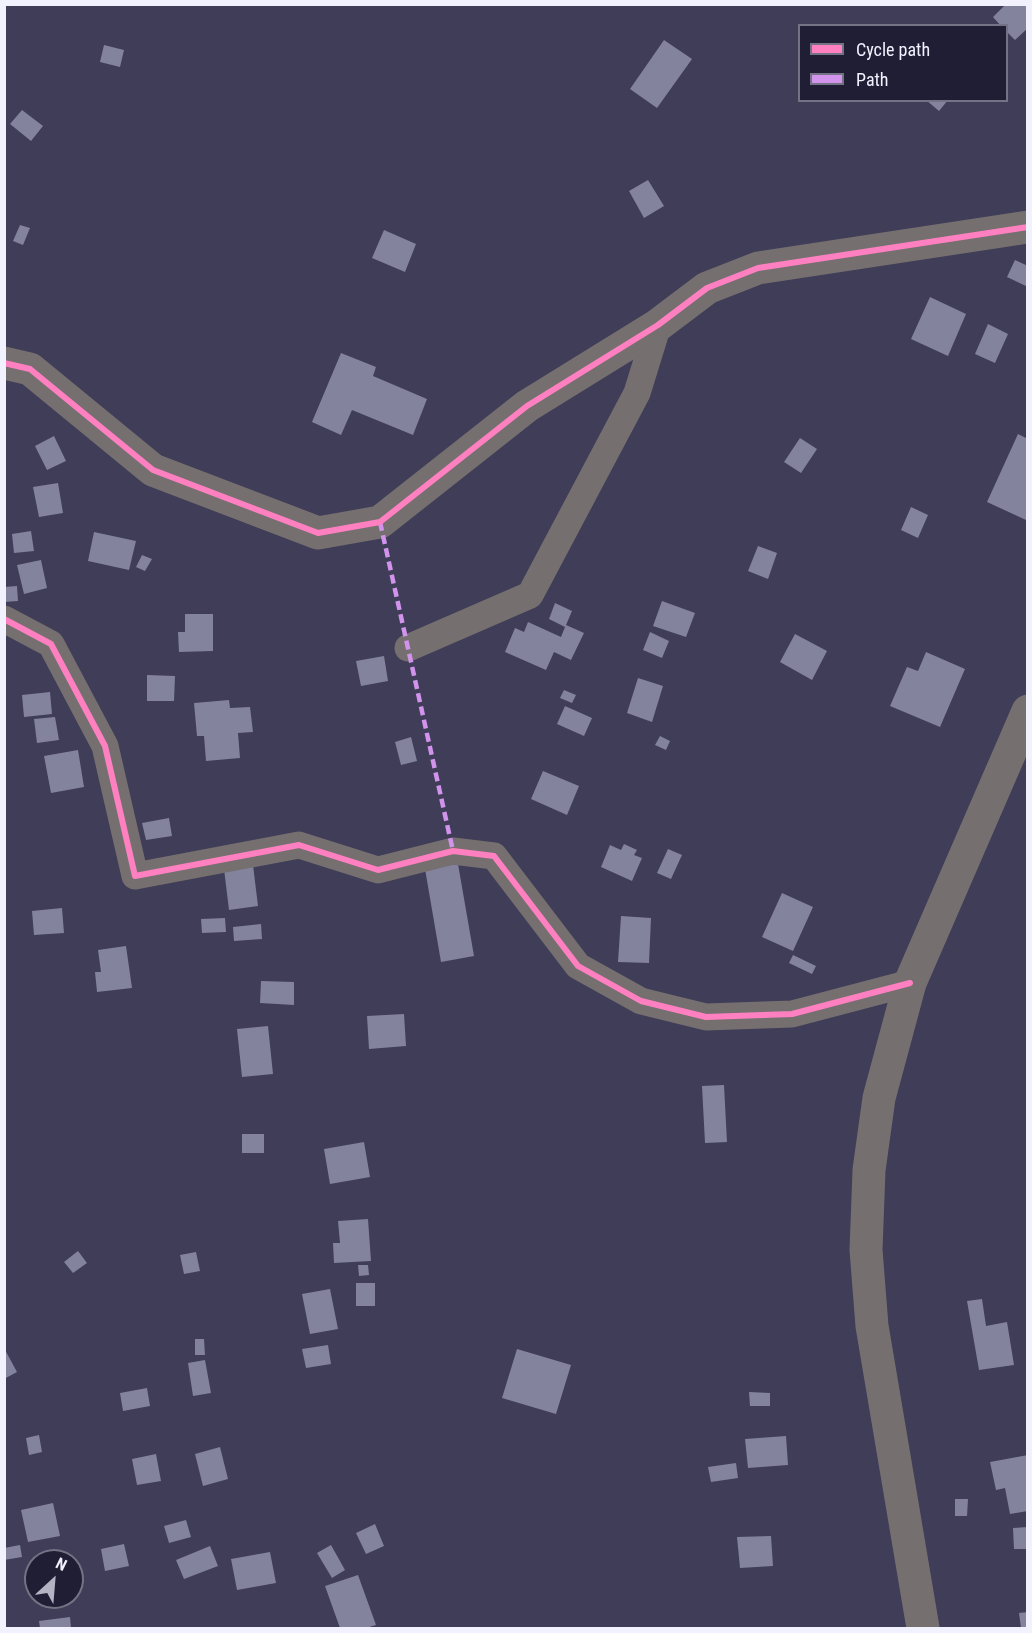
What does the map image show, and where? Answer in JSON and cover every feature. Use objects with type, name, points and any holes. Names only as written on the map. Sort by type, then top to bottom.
[{"type":"street","points":[[4,363],[30,369],[153,470],[318,533],[380,522],[527,406],[658,325],[707,288],[758,268],[1028,227]]},
{"type":"street","points":[[408,648],[530,595],[637,393],[658,325]]},
{"type":"street","points":[[4,619],[51,644],[105,746],[135,876],[299,845],[378,870],[453,851],[494,856],[578,966],[640,1001],[706,1017],[792,1014],[910,983]]},
{"type":"street","points":[[923,1629],[872,1326],[866,1250],[869,1170],[879,1098],[910,983],[1028,711]]},
{"type":"building","points":[[1005,5],[1028,5],[1028,28],[1015,40],[1008,33],[1008,24],[999,24],[993,17]]},
{"type":"building","points":[[664,40],[692,59],[657,108],[630,89]]},
{"type":"building","points":[[104,45],[124,50],[120,67],[100,62]]},
{"type":"building","points":[[928,102],[946,102],[939,111]]},
{"type":"building","points":[[22,110],[43,126],[31,141],[10,124]]},
{"type":"building","points":[[648,180],[664,206],[644,218],[629,191]]},
{"type":"building","points":[[20,225],[30,228],[23,245],[13,241]]},
{"type":"building","points":[[384,230],[416,244],[405,272],[372,258]]},
{"type":"building","points":[[1015,260],[1028,266],[1028,287],[1007,277]]},
{"type":"building","points":[[930,297],[966,314],[948,356],[911,339]]},
{"type":"building","points":[[988,324],[1008,334],[995,363],[975,354]]},
{"type":"building","points":[[341,353],[376,367],[373,376],[427,399],[413,435],[352,410],[341,435],[312,422]]},
{"type":"building","points":[[1018,434],[1028,439],[1026,520],[987,502]]},
{"type":"building","points":[[54,436],[66,461],[47,470],[35,446]]},
{"type":"building","points":[[800,438],[817,449],[801,473],[784,462]]},
{"type":"building","points":[[58,483],[63,513],[39,517],[33,487]]},
{"type":"building","points":[[911,507],[928,515],[918,538],[901,530]]},
{"type":"building","points":[[31,531],[34,551],[14,553],[12,534]]},
{"type":"building","points":[[94,532],[136,541],[129,570],[88,561]]},
{"type":"building","points":[[758,546],[777,553],[768,579],[748,571]]},
{"type":"building","points":[[142,555],[152,559],[145,571],[136,567]]},
{"type":"building","points":[[41,560],[47,588],[24,594],[17,565]]},
{"type":"building","points":[[17,586],[18,601],[4,602],[4,587]]},
{"type":"building","points":[[662,601],[695,613],[686,637],[653,626]]},
{"type":"building","points":[[555,603],[572,611],[566,625],[584,633],[571,660],[554,652],[546,670],[505,652],[515,628],[524,632],[528,622],[561,637],[565,627],[549,619]]},
{"type":"building","points":[[185,614],[213,614],[213,651],[179,652],[178,632],[185,632]]},
{"type":"building","points":[[650,632],[669,641],[662,658],[643,650]]},
{"type":"building","points":[[795,634],[827,651],[812,680],[780,662]]},
{"type":"building","points":[[926,652],[965,669],[940,727],[890,706],[907,667],[918,671]]},
{"type":"building","points":[[384,656],[388,681],[361,686],[356,661]]},
{"type":"building","points":[[147,675],[175,676],[174,701],[147,701]]},
{"type":"building","points":[[638,678],[663,686],[652,722],[627,713]]},
{"type":"building","points":[[564,690],[576,695],[572,703],[560,698]]},
{"type":"building","points":[[50,692],[52,714],[24,717],[22,695]]},
{"type":"building","points":[[229,700],[230,708],[250,707],[253,732],[238,733],[240,758],[206,761],[204,736],[197,736],[194,703]]},
{"type":"building","points":[[565,706],[592,718],[584,736],[557,724]]},
{"type":"building","points":[[55,717],[59,740],[37,743],[34,719]]},
{"type":"building","points":[[660,736],[670,741],[666,750],[655,745]]},
{"type":"building","points":[[411,737],[417,761],[401,765],[395,742]]},
{"type":"building","points":[[78,750],[84,787],[51,793],[44,756]]},
{"type":"building","points":[[543,771],[579,786],[567,815],[531,799]]},
{"type":"building","points":[[169,818],[172,836],[146,840],[142,823]]},
{"type":"building","points":[[624,844],[637,850],[634,855],[642,858],[632,881],[601,867],[610,845],[621,850]]},
{"type":"building","points":[[668,849],[682,855],[671,879],[657,873]]},
{"type":"building","points":[[458,864],[474,956],[441,962],[425,869]]},
{"type":"building","points":[[253,865],[258,906],[229,910],[224,869]]},
{"type":"building","points":[[782,893],[813,907],[793,951],[762,937]]},
{"type":"building","points":[[62,908],[64,933],[34,935],[32,911]]},
{"type":"building","points":[[621,916],[651,918],[649,963],[618,962]]},
{"type":"building","points":[[225,918],[226,932],[202,933],[201,919]]},
{"type":"building","points":[[261,924],[262,939],[234,941],[233,927]]},
{"type":"building","points":[[126,946],[132,988],[97,992],[95,972],[101,972],[98,950]]},
{"type":"building","points":[[793,955],[816,966],[812,974],[789,963]]},
{"type":"building","points":[[261,981],[294,982],[294,1005],[260,1003]]},
{"type":"building","points":[[404,1014],[406,1046],[369,1049],[367,1016]]},
{"type":"building","points":[[268,1026],[273,1074],[242,1077],[237,1029]]},
{"type":"building","points":[[724,1085],[727,1142],[705,1143],[702,1086]]},
{"type":"building","points":[[242,1134],[264,1134],[264,1153],[242,1153]]},
{"type":"building","points":[[364,1142],[370,1177],[330,1184],[324,1149]]},
{"type":"building","points":[[368,1219],[371,1261],[334,1263],[333,1243],[340,1243],[338,1221]]},
{"type":"building","points":[[78,1251],[87,1263],[73,1273],[64,1262]]},
{"type":"building","points":[[196,1252],[200,1271],[184,1274],[180,1255]]},
{"type":"building","points":[[358,1265],[368,1265],[369,1275],[359,1276]]},
{"type":"building","points":[[356,1283],[375,1283],[375,1306],[356,1306]]},
{"type":"building","points":[[330,1289],[338,1329],[310,1334],[302,1294]]},
{"type":"building","points":[[982,1299],[986,1326],[1007,1322],[1014,1365],[979,1370],[967,1301]]},
{"type":"building","points":[[195,1339],[204,1339],[205,1355],[195,1355]]},
{"type":"building","points":[[328,1345],[331,1364],[306,1368],[302,1349]]},
{"type":"building","points":[[4,1348],[17,1372],[4,1379]]},
{"type":"building","points":[[517,1349],[571,1365],[556,1414],[502,1398]]},
{"type":"building","points":[[205,1360],[211,1393],[193,1396],[188,1363]]},
{"type":"building","points":[[147,1388],[150,1406],[123,1411],[120,1393]]},
{"type":"building","points":[[749,1392],[770,1393],[770,1406],[750,1406]]},
{"type":"building","points":[[39,1435],[42,1452],[29,1455],[26,1438]]},
{"type":"building","points":[[786,1436],[788,1465],[748,1468],[745,1439]]},
{"type":"building","points":[[220,1447],[228,1479],[203,1486],[195,1454]]},
{"type":"building","points":[[156,1454],[161,1481],[137,1485],[132,1459]]},
{"type":"building","points":[[1028,1455],[1028,1511],[1010,1514],[1005,1488],[996,1490],[990,1462]]},
{"type":"building","points":[[736,1463],[738,1478],[711,1482],[708,1467]]},
{"type":"building","points":[[955,1499],[968,1499],[967,1516],[955,1516]]},
{"type":"building","points":[[53,1503],[60,1536],[28,1542],[21,1510]]},
{"type":"building","points":[[186,1520],[191,1537],[169,1543],[164,1526]]},
{"type":"building","points":[[375,1524],[384,1546],[366,1554],[356,1533]]},
{"type":"building","points":[[1028,1527],[1028,1549],[1014,1549],[1013,1528]]},
{"type":"building","points":[[771,1536],[773,1566],[740,1568],[737,1537]]},
{"type":"building","points":[[124,1544],[129,1566],[105,1571],[101,1549]]},
{"type":"building","points":[[20,1545],[22,1557],[4,1560],[4,1548]]},
{"type":"building","points":[[331,1545],[345,1570],[332,1578],[317,1553]]},
{"type":"building","points":[[210,1546],[218,1566],[184,1579],[176,1560]]},
{"type":"building","points":[[270,1552],[276,1583],[237,1590],[231,1559]]},
{"type":"building","points":[[358,1575],[376,1625],[366,1628],[340,1628],[325,1586]]},
{"type":"building","points":[[1028,1612],[1028,1628],[1021,1628],[1019,1613]]},
{"type":"building","points":[[70,1617],[71,1628],[40,1628],[39,1621]]},
{"type":"marked path","points":[[380,522],[453,851]]},
{"type":"cycle path","points":[[4,363],[30,369],[153,470],[318,533],[380,522],[527,406],[658,325],[707,288],[758,268],[1028,227]]},
{"type":"cycle path","points":[[4,619],[51,644],[105,746],[135,876],[299,845],[378,870],[453,851],[494,856],[578,966],[641,1001],[706,1017],[792,1014],[910,983]]}]
